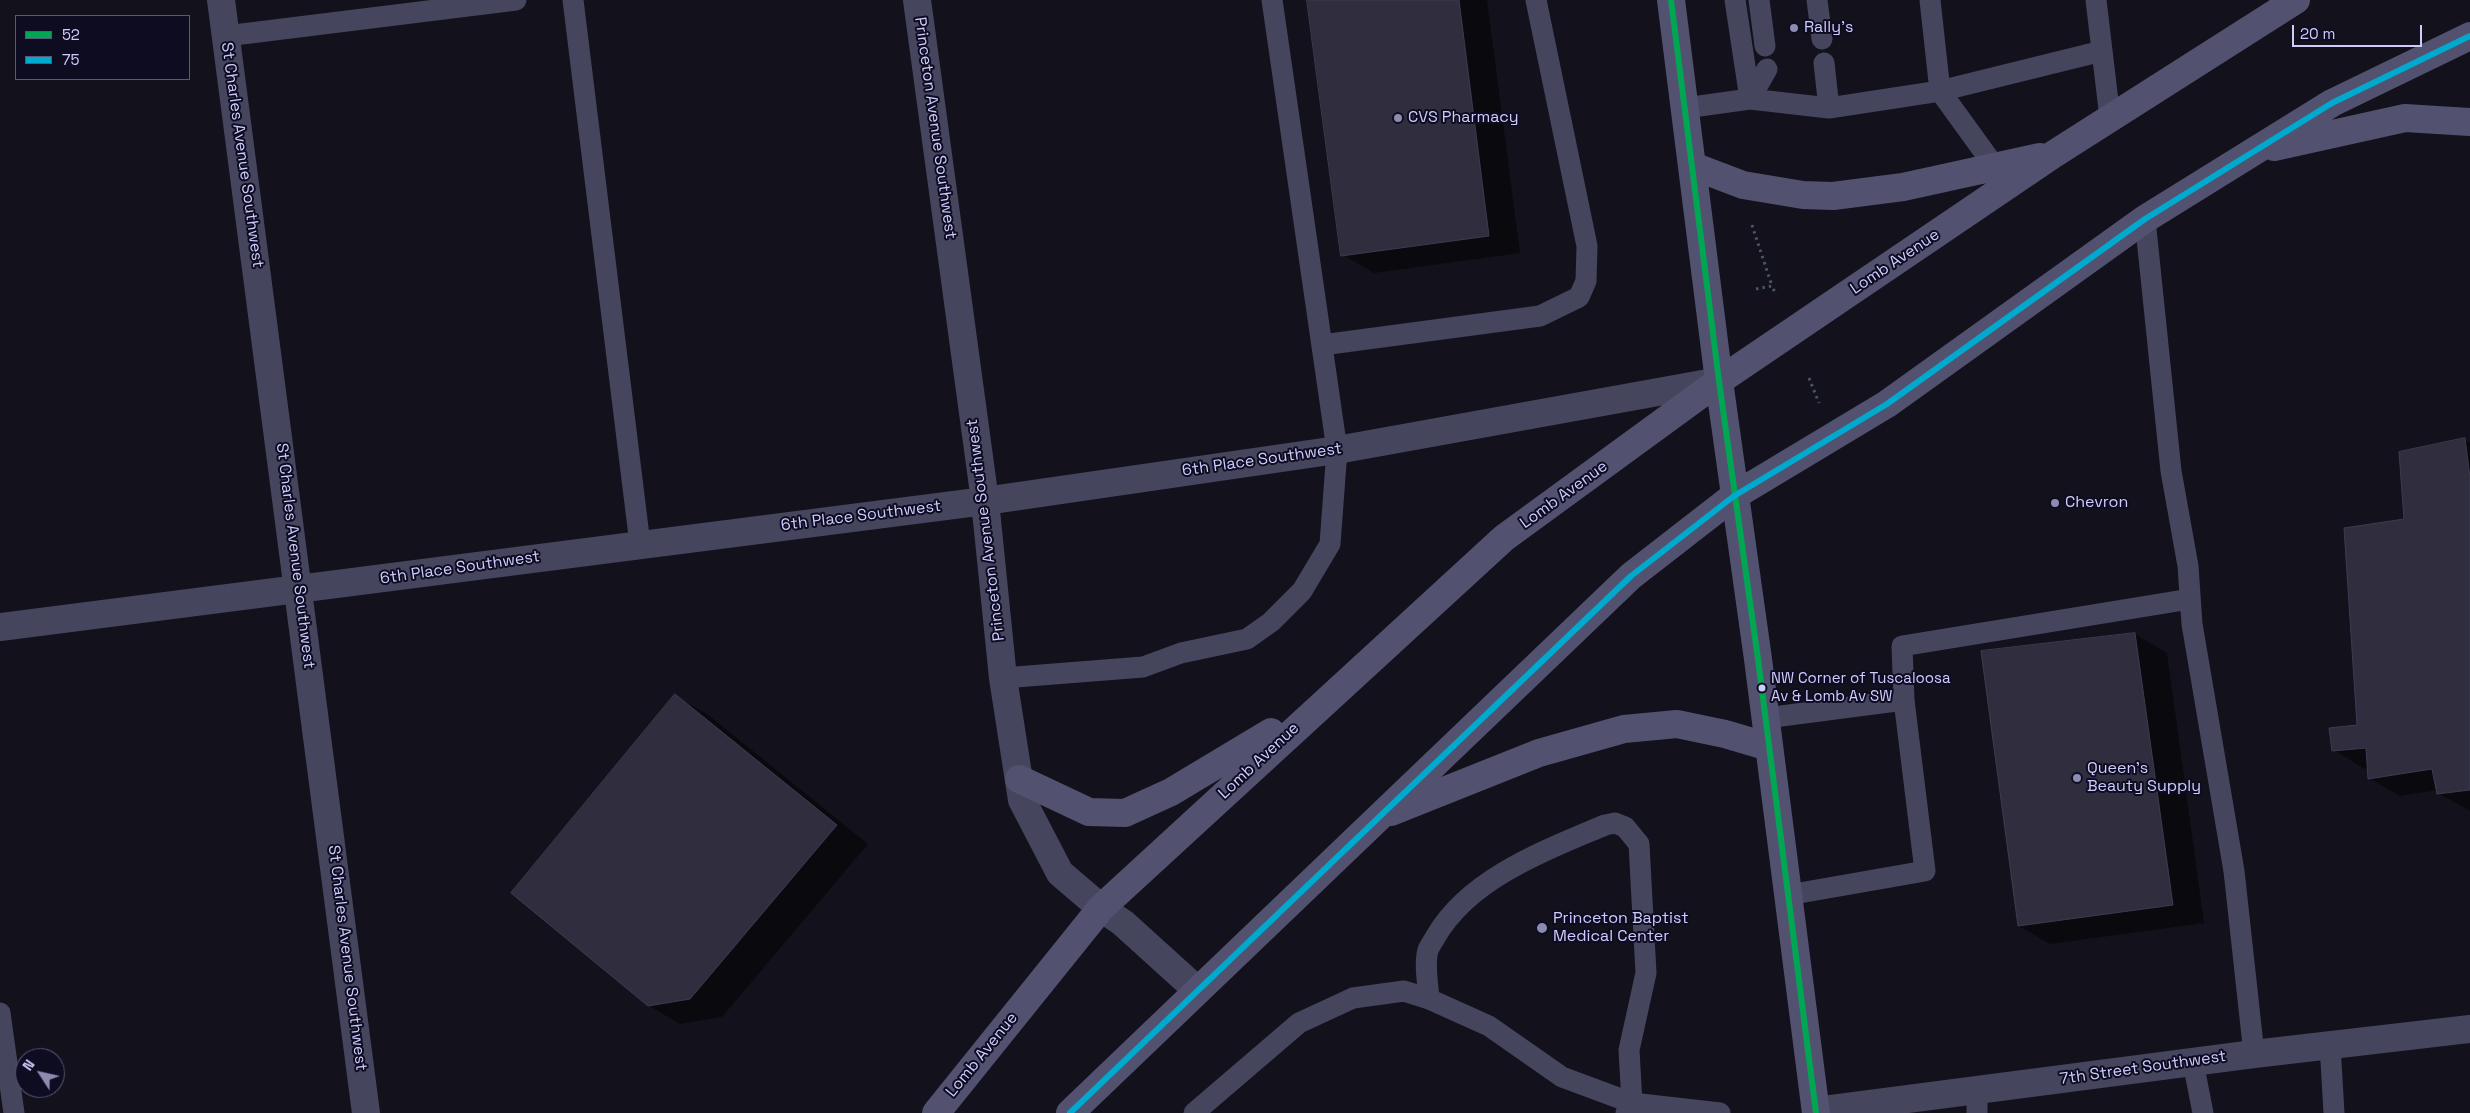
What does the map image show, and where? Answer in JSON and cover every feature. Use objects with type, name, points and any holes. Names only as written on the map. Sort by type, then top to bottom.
[{"type":"main road","points":[[1671,0],[1734,496],[1766,718],[1812,1112]]},
{"type":"main road","name":"Lomb Avenue","points":[[936,1113],[1101,908],[1504,538],[1719,381],[2054,154],[2296,0]]},
{"type":"main road","points":[[1070,1113],[1632,576],[1734,496],[1886,404],[2145,219],[2332,103],[2470,36]]},
{"type":"main road","points":[[2256,151],[2404,118],[2470,122]]},
{"type":"main road","points":[[1693,166],[1744,185],[1803,195],[1833,196],[1903,187],[2054,154]]},
{"type":"main road","points":[[1019,779],[1089,812],[1125,813],[1172,792],[1242,752],[1343,684]]},
{"type":"main road","points":[[1378,817],[1539,753],[1624,729],[1677,724],[1724,734],[1769,747]]},
{"type":"main road","points":[[916,1113],[985,1052]]},
{"type":"street","name":"St Charles Avenue Southwest","points":[[221,0],[300,590],[366,1113]]},
{"type":"street","name":"Princeton Avenue Southwest","points":[[917,0],[985,501],[1003,678],[1022,800],[1060,873],[1101,908],[1123,923],[1197,990]]},
{"type":"street","name":"6th Place Southwest","points":[[0,627],[985,501],[1337,450],[1719,381]]},
{"type":"street","name":"7th Street Southwest","points":[[1812,1112],[1977,1102],[2193,1062],[2470,1029]]},
{"type":"lane","points":[[226,36],[516,0]]},
{"type":"lane","points":[[572,0],[640,544]]},
{"type":"lane","points":[[1003,678],[1143,667],[1181,653],[1247,639],[1271,622],[1302,591],[1330,544],[1337,450],[1272,0]]},
{"type":"lane","points":[[1322,345],[1540,316],[1579,297],[1586,280],[1587,246],[1536,0]]},
{"type":"lane","points":[[1735,0],[1750,99]]},
{"type":"lane","points":[[1759,0],[1765,46]]},
{"type":"lane","points":[[1817,0],[1822,39]]},
{"type":"lane","points":[[1930,0],[1940,91],[1995,167]]},
{"type":"lane","points":[[2096,0],[2110,118]]},
{"type":"lane","points":[[1685,108],[1750,99],[1829,108],[1940,91],[2102,51]]},
{"type":"lane","points":[[1824,63],[1829,108]]},
{"type":"lane","points":[[1750,99],[1767,69]]},
{"type":"lane","points":[[2145,219],[2171,471],[2188,566],[2192,624],[2234,870],[2254,1054]]},
{"type":"lane","points":[[1788,895],[1925,871],[1904,700],[1902,646],[2190,599]]},
{"type":"lane","points":[[1766,718],[1904,700]]},
{"type":"lane","points":[[1429,999],[1428,950],[1442,927],[1471,895],[1533,856],[1605,825],[1615,823],[1625,827],[1640,844],[1646,973],[1629,1050],[1629,1108]]},
{"type":"lane","points":[[1194,1113],[1299,1023],[1353,998],[1404,991],[1429,999],[1489,1026],[1562,1076],[1629,1108],[1720,1113]]},
{"type":"lane","points":[[0,1013],[14,1113]]},
{"type":"lane","points":[[2330,1045],[2334,1113]]},
{"type":"lane","points":[[2193,1062],[2203,1113]]},
{"type":"path","points":[[1749,216],[1776,296]]},
{"type":"path","points":[[1756,289],[1772,286]]},
{"type":"path","points":[[1809,378],[1821,408]]},
{"type":"building","name":"CVS Pharmacy","points":[[1307,0],[1459,0],[1489,236],[1341,256]]},
{"type":"building","points":[[2465,438],[2470,477],[2470,790],[2437,794],[2432,769],[2368,779],[2366,748],[2332,751],[2329,728],[2357,725],[2344,528],[2404,519],[2399,452]]},
{"type":"building","name":"Queen's Beauty Supply","points":[[2135,633],[2173,905],[2018,926],[1981,651]]},
{"type":"building","points":[[675,694],[837,825],[690,999],[648,1006],[511,893]]},
{"type":"transit line","name":"52","points":[[1671,0],[1719,381],[1758,659],[1816,1113]]},
{"type":"transit line","name":"75","points":[[1070,1113],[1631,576],[1734,496],[1887,404],[2145,219],[2332,103],[2470,36]]},
{"type":"place","name":"Rally's","points":[[1794,28]]},
{"type":"place","name":"CVS Pharmacy","points":[[1398,118]]},
{"type":"place","name":"Chevron","points":[[2055,503]]},
{"type":"place","name":"NW Corner of Tuscaloosa Av & Lomb Av SW","points":[[1762,688]]},
{"type":"place","name":"Queen's Beauty Supply","points":[[2077,778]]},
{"type":"place","name":"Princeton Baptist Medical Center","points":[[1542,928]]}]
